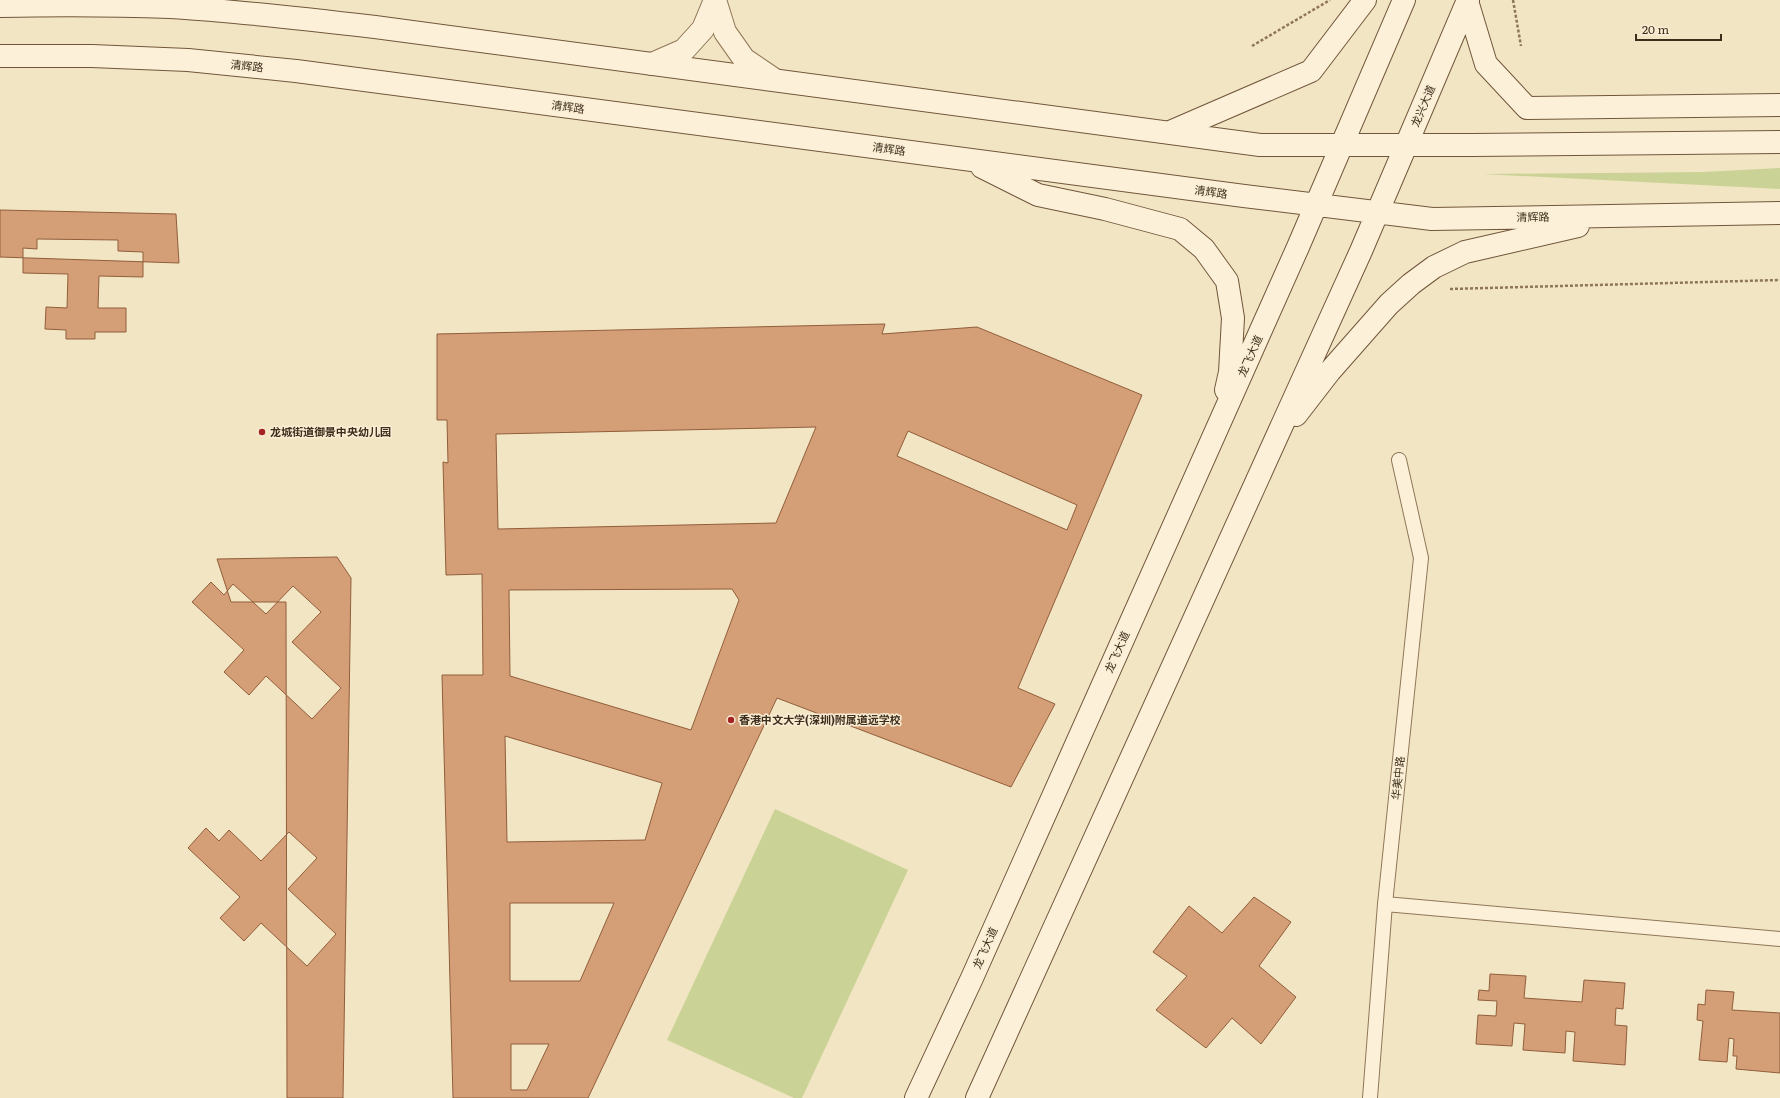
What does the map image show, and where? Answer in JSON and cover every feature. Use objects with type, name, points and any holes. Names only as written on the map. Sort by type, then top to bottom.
[{"type":"street","points":[[652,64],[684,50],[703,29],[715,0]]},
{"type":"street","points":[[715,0],[725,32],[744,58],[775,80]]},
{"type":"street","points":[[1169,133],[1311,71],[1365,0]]},
{"type":"street","points":[[1316,205],[1404,0]]},
{"type":"street","points":[[1468,0],[1486,64],[1527,108],[1780,105]]},
{"type":"street","name":"龙兴大道","points":[[1377,212],[1468,0]]},
{"type":"street","points":[[0,6],[72,5],[170,8],[275,16],[375,27],[1260,145],[1406,146],[1780,142]]},
{"type":"street","name":"清辉路","points":[[0,56],[92,56],[188,60],[296,71],[969,160],[1432,219],[1780,213]]},
{"type":"street","points":[[969,160],[1038,195],[1112,211],[1180,229],[1204,248],[1227,281],[1233,318],[1230,372],[1219,425]]},
{"type":"street","name":"龙飞大道","points":[[916,1098],[975,971],[1316,205]]},
{"type":"street","points":[[977,1098],[1272,448],[1377,212]]},
{"type":"street","points":[[1272,448],[1330,371],[1389,304],[1421,276],[1434,267],[1465,252],[1575,227],[1690,214]]},
{"type":"lane","name":"华美中路","points":[[1370,1098],[1385,904],[1421,558],[1399,460]]},
{"type":"lane","points":[[1385,904],[1780,939]]},
{"type":"path","points":[[1252,46],[1330,0]]},
{"type":"path","points":[[1513,0],[1521,46]]},
{"type":"path","points":[[1421,276],[1430,289],[1780,280]]},
{"type":"green space","points":[[1780,168],[1780,189],[1483,174],[1703,172]]},
{"type":"green space","points":[[775,809],[908,870],[802,1098],[794,1098],[667,1040]]},
{"type":"building","points":[[0,210],[176,214],[179,263],[0,257]]},
{"type":"building","points":[[37,239],[118,240],[118,251],[143,252],[143,277],[99,276],[98,308],[126,308],[126,332],[95,332],[95,339],[66,339],[66,330],[45,329],[46,307],[67,308],[68,274],[23,273],[23,248],[37,249]]},
{"type":"building","points":[[885,324],[882,334],[977,327],[1142,395],[1018,688],[1055,704],[1011,787],[777,698],[588,1098],[453,1098],[442,675],[483,675],[482,574],[446,575],[443,462],[448,463],[447,420],[437,420],[437,334]],"holes":[[[816,427],[776,523],[498,529],[496,434]],[[908,431],[1077,505],[1067,530],[897,456]],[[732,589],[739,600],[691,730],[510,676],[509,590]],[[505,736],[662,783],[645,840],[507,842]],[[510,903],[614,903],[580,981],[510,981]],[[511,1044],[549,1044],[527,1090],[511,1090]]]},
{"type":"building","points":[[337,557],[351,578],[343,1098],[287,1098],[286,602],[231,602],[217,559]]},
{"type":"building","points":[[211,582],[224,595],[233,584],[266,614],[293,586],[321,612],[292,642],[341,688],[312,719],[266,676],[249,695],[224,672],[244,650],[192,602]]},
{"type":"building","points":[[206,828],[219,841],[229,830],[261,861],[289,832],[317,858],[288,889],[336,934],[307,966],[261,923],[244,941],[220,918],[240,897],[188,848]]},
{"type":"building","points":[[1254,897],[1291,922],[1259,966],[1296,997],[1261,1044],[1232,1018],[1206,1048],[1156,1010],[1187,976],[1153,952],[1189,906],[1222,933]]},
{"type":"building","points":[[1490,974],[1526,976],[1524,998],[1582,1002],[1584,980],[1625,983],[1623,1009],[1616,1008],[1615,1025],[1627,1026],[1625,1065],[1573,1061],[1575,1032],[1566,1031],[1565,1053],[1523,1050],[1525,1024],[1514,1023],[1512,1046],[1476,1044],[1478,1015],[1496,1016],[1497,1001],[1478,1000],[1479,990],[1489,991]]},
{"type":"building","points":[[1706,990],[1734,992],[1732,1010],[1780,1013],[1780,1073],[1736,1069],[1737,1056],[1733,1056],[1734,1039],[1729,1038],[1727,1062],[1699,1060],[1703,1021],[1697,1020],[1698,1004],[1705,1005]]},
{"type":"place","name":"龙城街道御景中央幼儿园","points":[[262,432]]},
{"type":"place","name":"香港中文大学(深圳)附属道远学校","points":[[731,720]]}]
